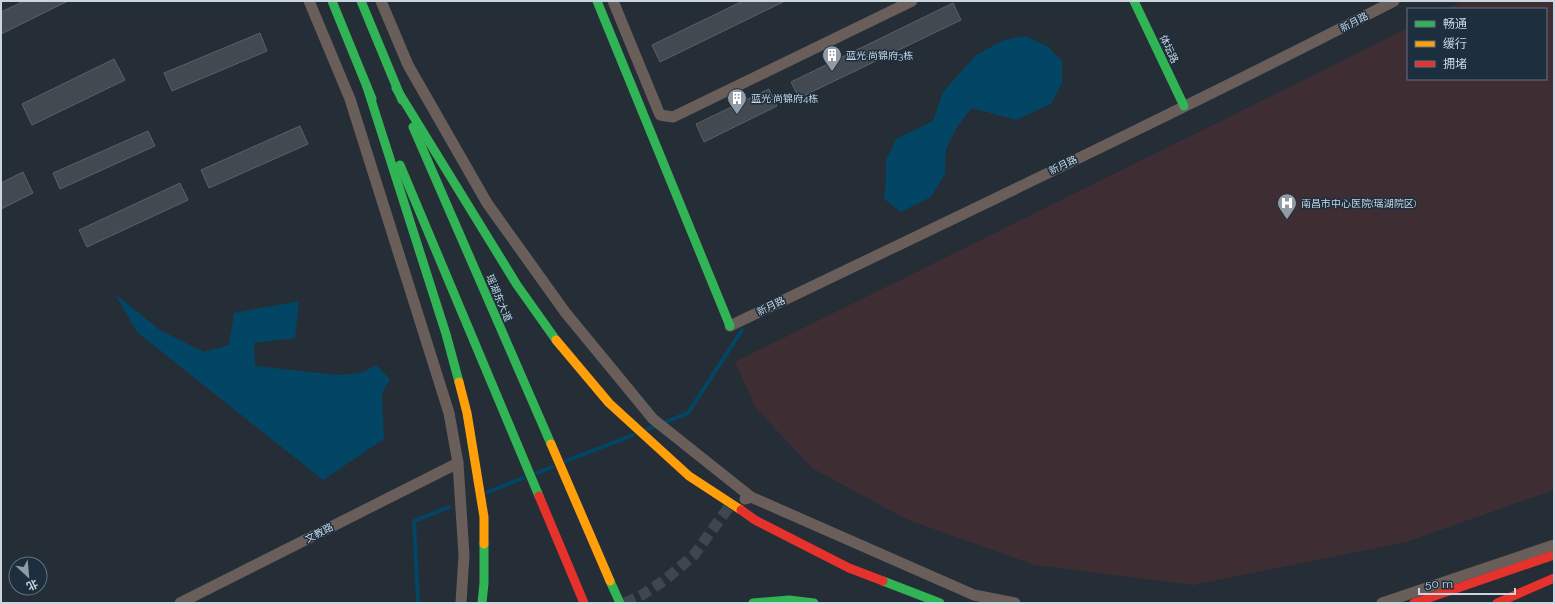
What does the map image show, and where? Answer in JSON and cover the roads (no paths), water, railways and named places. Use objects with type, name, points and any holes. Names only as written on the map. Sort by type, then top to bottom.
[{"type":"main road","points":[[332,1],[458,306],[584,603]]},
{"type":"main road","name":"瑶湖东大道","points":[[361,1],[396,88],[620,603]]},
{"type":"main road","points":[[597,1],[730,326]]},
{"type":"main road","name":"体坛路","points":[[1134,1],[1184,106]]},
{"type":"main road","points":[[367,87],[446,334],[467,413],[484,517],[484,584],[482,603]]},
{"type":"main road","points":[[396,88],[517,285],[561,348],[609,403],[689,476],[755,520],[849,568],[940,603]]},
{"type":"main road","points":[[1414,603],[1554,555]]},
{"type":"main road","points":[[1497,603],[1554,578]]},
{"type":"main road","points":[[753,603],[789,600],[814,603]]},
{"type":"street","points":[[309,1],[350,99],[449,413],[458,464],[464,555],[461,603]]},
{"type":"street","points":[[381,1],[408,65],[487,203],[564,312],[653,419],[751,497],[974,594],[1015,603]]},
{"type":"street","points":[[613,1],[660,115],[673,117],[912,1]]},
{"type":"street","name":"新月路","points":[[730,326],[1311,44],[1394,1]]},
{"type":"street","name":"文教路","points":[[180,603],[458,464]]},
{"type":"street","points":[[730,504],[751,497]]},
{"type":"street","points":[[1382,603],[1554,545]]},
{"type":"water","points":[[1025,36],[1047,46],[1062,61],[1062,83],[1051,104],[1016,120],[972,108],[957,127],[946,149],[945,174],[931,197],[901,212],[884,199],[886,160],[896,139],[933,121],[943,92],[976,55],[1004,40]]},
{"type":"water","points":[[115,294],[160,330],[204,352],[229,345],[234,313],[299,301],[295,338],[254,343],[255,366],[337,375],[361,373],[376,365],[390,379],[382,393],[384,439],[323,480],[137,332]]},
{"type":"waterway","points":[[648,429],[688,413],[742,330]]},
{"type":"waterway","points":[[566,461],[633,435]]},
{"type":"waterway","points":[[537,473],[552,467]]},
{"type":"waterway","points":[[488,492],[523,478]]},
{"type":"waterway","points":[[418,603],[414,521],[449,507]]},
{"type":"tunnel","points":[[625,603],[642,595],[665,580],[694,555],[731,504]]},
{"type":"place","name":"蓝光·尚锦府3栋","points":[[832,72]]},
{"type":"place","name":"蓝光·尚锦府4栋","points":[[737,115]]},
{"type":"place","name":"南昌市中心医院(瑶湖院区)","points":[[1287,220]]}]
